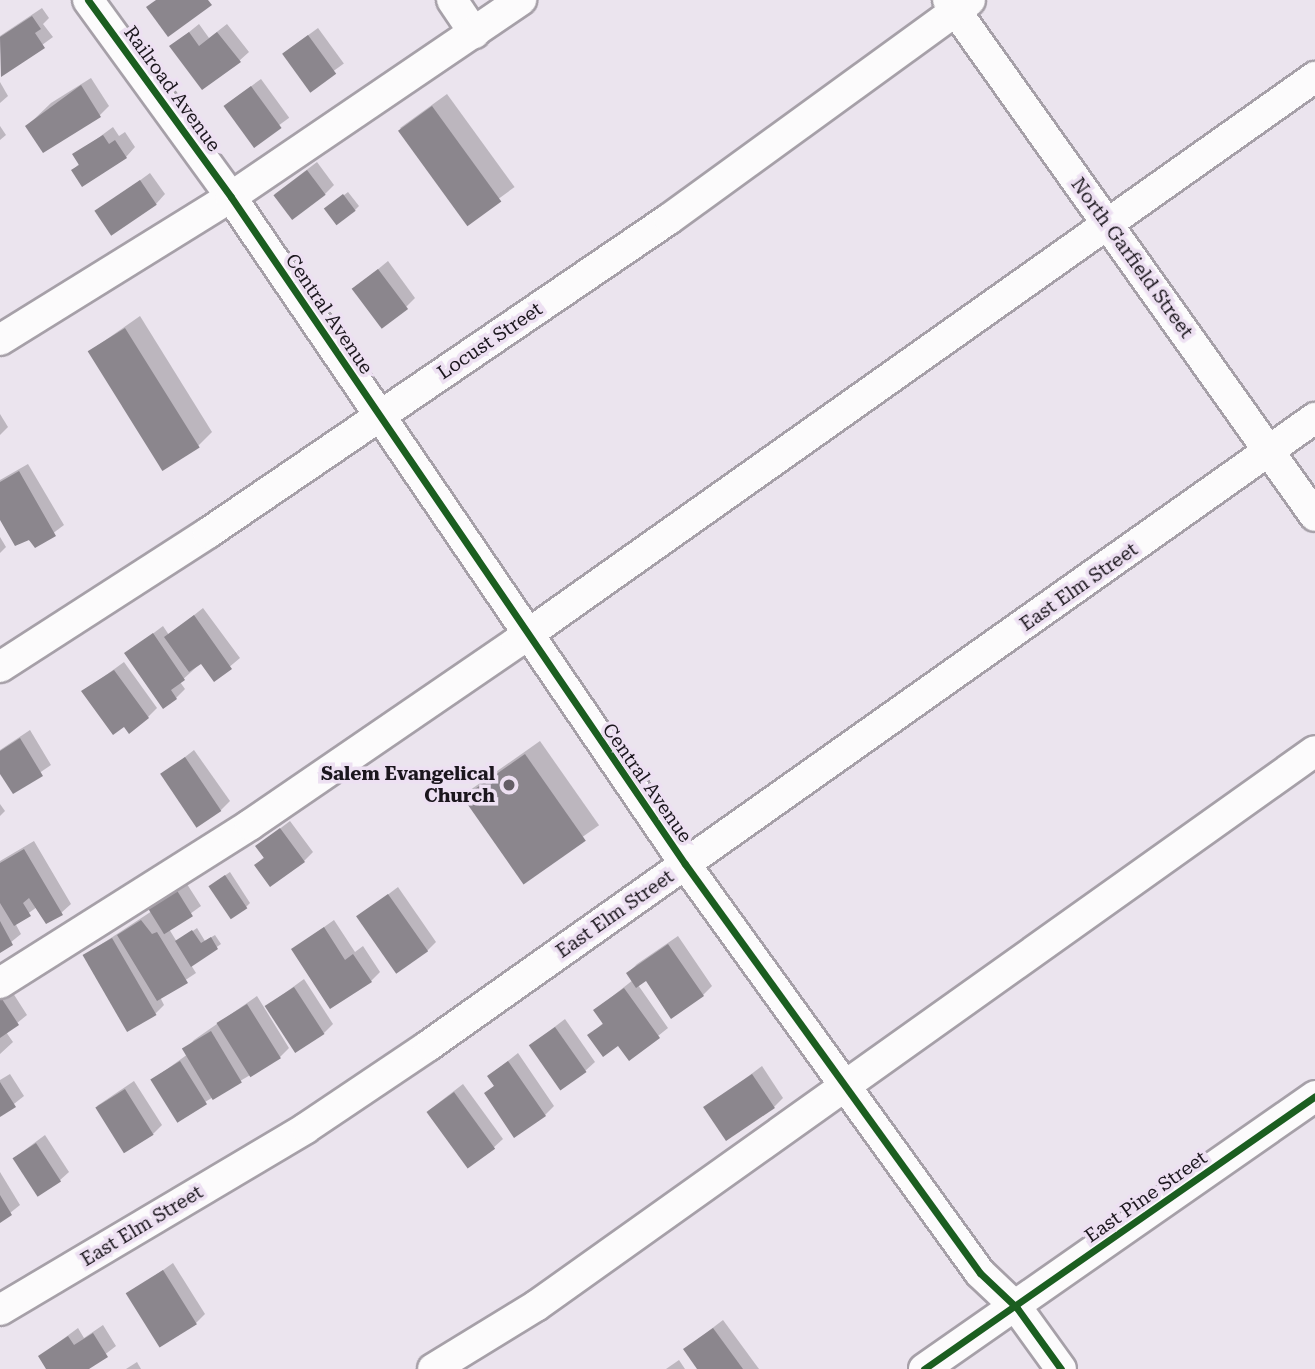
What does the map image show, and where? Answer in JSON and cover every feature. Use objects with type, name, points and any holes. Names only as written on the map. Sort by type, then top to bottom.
[{"type":"street","name":"Railroad Avenue","points":[[88,0],[231,197]]},
{"type":"street","points":[[452,0],[474,33]]},
{"type":"street","points":[[0,340],[231,197],[521,0]]},
{"type":"street","name":"North Garfield Street","points":[[958,3],[1107,223],[1315,516]]},
{"type":"street","name":"Locust Street","points":[[0,667],[379,417],[669,219],[958,3]]},
{"type":"street","points":[[0,984],[250,825],[526,635],[1315,77]]},
{"type":"street","name":"Central Avenue","points":[[231,197],[526,635],[685,864],[981,1273],[1017,1308],[1061,1369]]},
{"type":"street","name":"East Elm Street","points":[[0,1310],[306,1128],[685,864],[1315,418]]},
{"type":"street","points":[[433,1369],[536,1306],[1315,751]]},
{"type":"street","name":"East Pine Street","points":[[924,1369],[1017,1308],[1315,1096]]},
{"type":"building","points":[[156,0],[208,0],[212,5],[168,37],[146,7]]},
{"type":"building","points":[[32,16],[41,29],[35,33],[45,48],[1,77],[0,37]]},
{"type":"building","points":[[189,32],[199,46],[217,32],[241,62],[202,90],[169,46]]},
{"type":"building","points":[[308,35],[336,74],[310,93],[282,54]]},
{"type":"building","points":[[81,85],[101,117],[43,153],[25,126]]},
{"type":"building","points":[[251,86],[282,128],[254,148],[223,106]]},
{"type":"building","points":[[432,106],[501,201],[467,226],[398,131]]},
{"type":"building","points":[[103,135],[109,144],[115,140],[127,158],[82,187],[71,170],[79,165],[72,154]]},
{"type":"building","points":[[307,170],[326,195],[292,220],[273,195]]},
{"type":"building","points":[[140,180],[157,205],[111,236],[94,211]]},
{"type":"building","points":[[343,194],[356,211],[336,225],[324,208]]},
{"type":"building","points":[[378,269],[408,309],[382,329],[352,289]]},
{"type":"building","points":[[125,328],[200,448],[162,471],[88,351]]},
{"type":"building","points":[[19,471],[56,536],[35,548],[29,540],[15,546],[0,520],[0,482]]},
{"type":"building","points":[[194,615],[232,669],[214,682],[201,664],[189,672],[164,637]]},
{"type":"building","points":[[153,633],[185,680],[171,690],[177,699],[163,709],[124,653]]},
{"type":"building","points":[[114,670],[149,718],[129,734],[124,727],[113,735],[81,691]]},
{"type":"building","points":[[20,738],[43,776],[13,794],[0,774],[0,751]]},
{"type":"building","points":[[525,754],[586,841],[524,884],[463,798]]},
{"type":"building","points":[[185,757],[221,811],[196,828],[160,774]]},
{"type":"building","points":[[280,828],[305,862],[270,887],[254,865],[264,858],[255,846]]},
{"type":"building","points":[[24,849],[63,915],[46,924],[29,898],[23,903],[31,916],[14,926],[0,903],[0,863]]},
{"type":"building","points":[[225,875],[247,908],[231,919],[208,886]]},
{"type":"building","points":[[176,889],[193,916],[164,934],[147,907]]},
{"type":"building","points":[[388,894],[428,951],[396,974],[356,916]]},
{"type":"building","points":[[141,920],[152,934],[157,932],[188,983],[157,1001],[117,935]]},
{"type":"building","points":[[0,921],[13,945],[0,953]]},
{"type":"building","points":[[324,927],[345,960],[353,954],[372,982],[330,1009],[291,949]]},
{"type":"building","points":[[192,930],[201,943],[211,937],[218,949],[191,967],[175,941]]},
{"type":"building","points":[[112,938],[156,1015],[127,1032],[83,955]]},
{"type":"building","points":[[668,944],[704,996],[671,1019],[646,981],[636,988],[626,973]]},
{"type":"building","points":[[294,987],[324,1034],[295,1053],[265,1006]]},
{"type":"building","points":[[624,988],[660,1038],[629,1061],[618,1046],[603,1057],[587,1035],[603,1024],[593,1010]]},
{"type":"building","points":[[0,996],[19,1025],[0,1038]]},
{"type":"building","points":[[247,1004],[281,1058],[250,1077],[216,1023]]},
{"type":"building","points":[[555,1027],[587,1072],[560,1090],[529,1045]]},
{"type":"building","points":[[211,1031],[242,1082],[213,1100],[182,1049]]},
{"type":"building","points":[[180,1061],[207,1104],[177,1123],[150,1080]]},
{"type":"building","points":[[508,1061],[546,1116],[514,1138],[484,1093],[494,1086],[487,1076]]},
{"type":"building","points":[[752,1074],[775,1108],[726,1141],[703,1107]]},
{"type":"building","points":[[0,1082],[16,1107],[0,1117]]},
{"type":"building","points":[[125,1089],[154,1135],[124,1153],[95,1108]]},
{"type":"building","points":[[454,1092],[495,1149],[468,1169],[426,1112]]},
{"type":"building","points":[[36,1143],[61,1182],[38,1197],[13,1158]]},
{"type":"building","points":[[0,1195],[12,1215],[0,1223]]},
{"type":"building","points":[[163,1270],[197,1324],[160,1348],[126,1293]]},
{"type":"building","points":[[713,1328],[743,1369],[697,1369],[683,1349]]},
{"type":"building","points":[[93,1333],[108,1357],[89,1369],[46,1369],[38,1356],[68,1336],[74,1345]]},
{"type":"cycle path","points":[[88,0],[231,197],[685,864],[980,1273],[1017,1308],[1061,1369]]},
{"type":"cycle path","points":[[924,1369],[1315,1096]]},
{"type":"place","name":"Salem Evangelical Church","points":[[509,785]]}]
